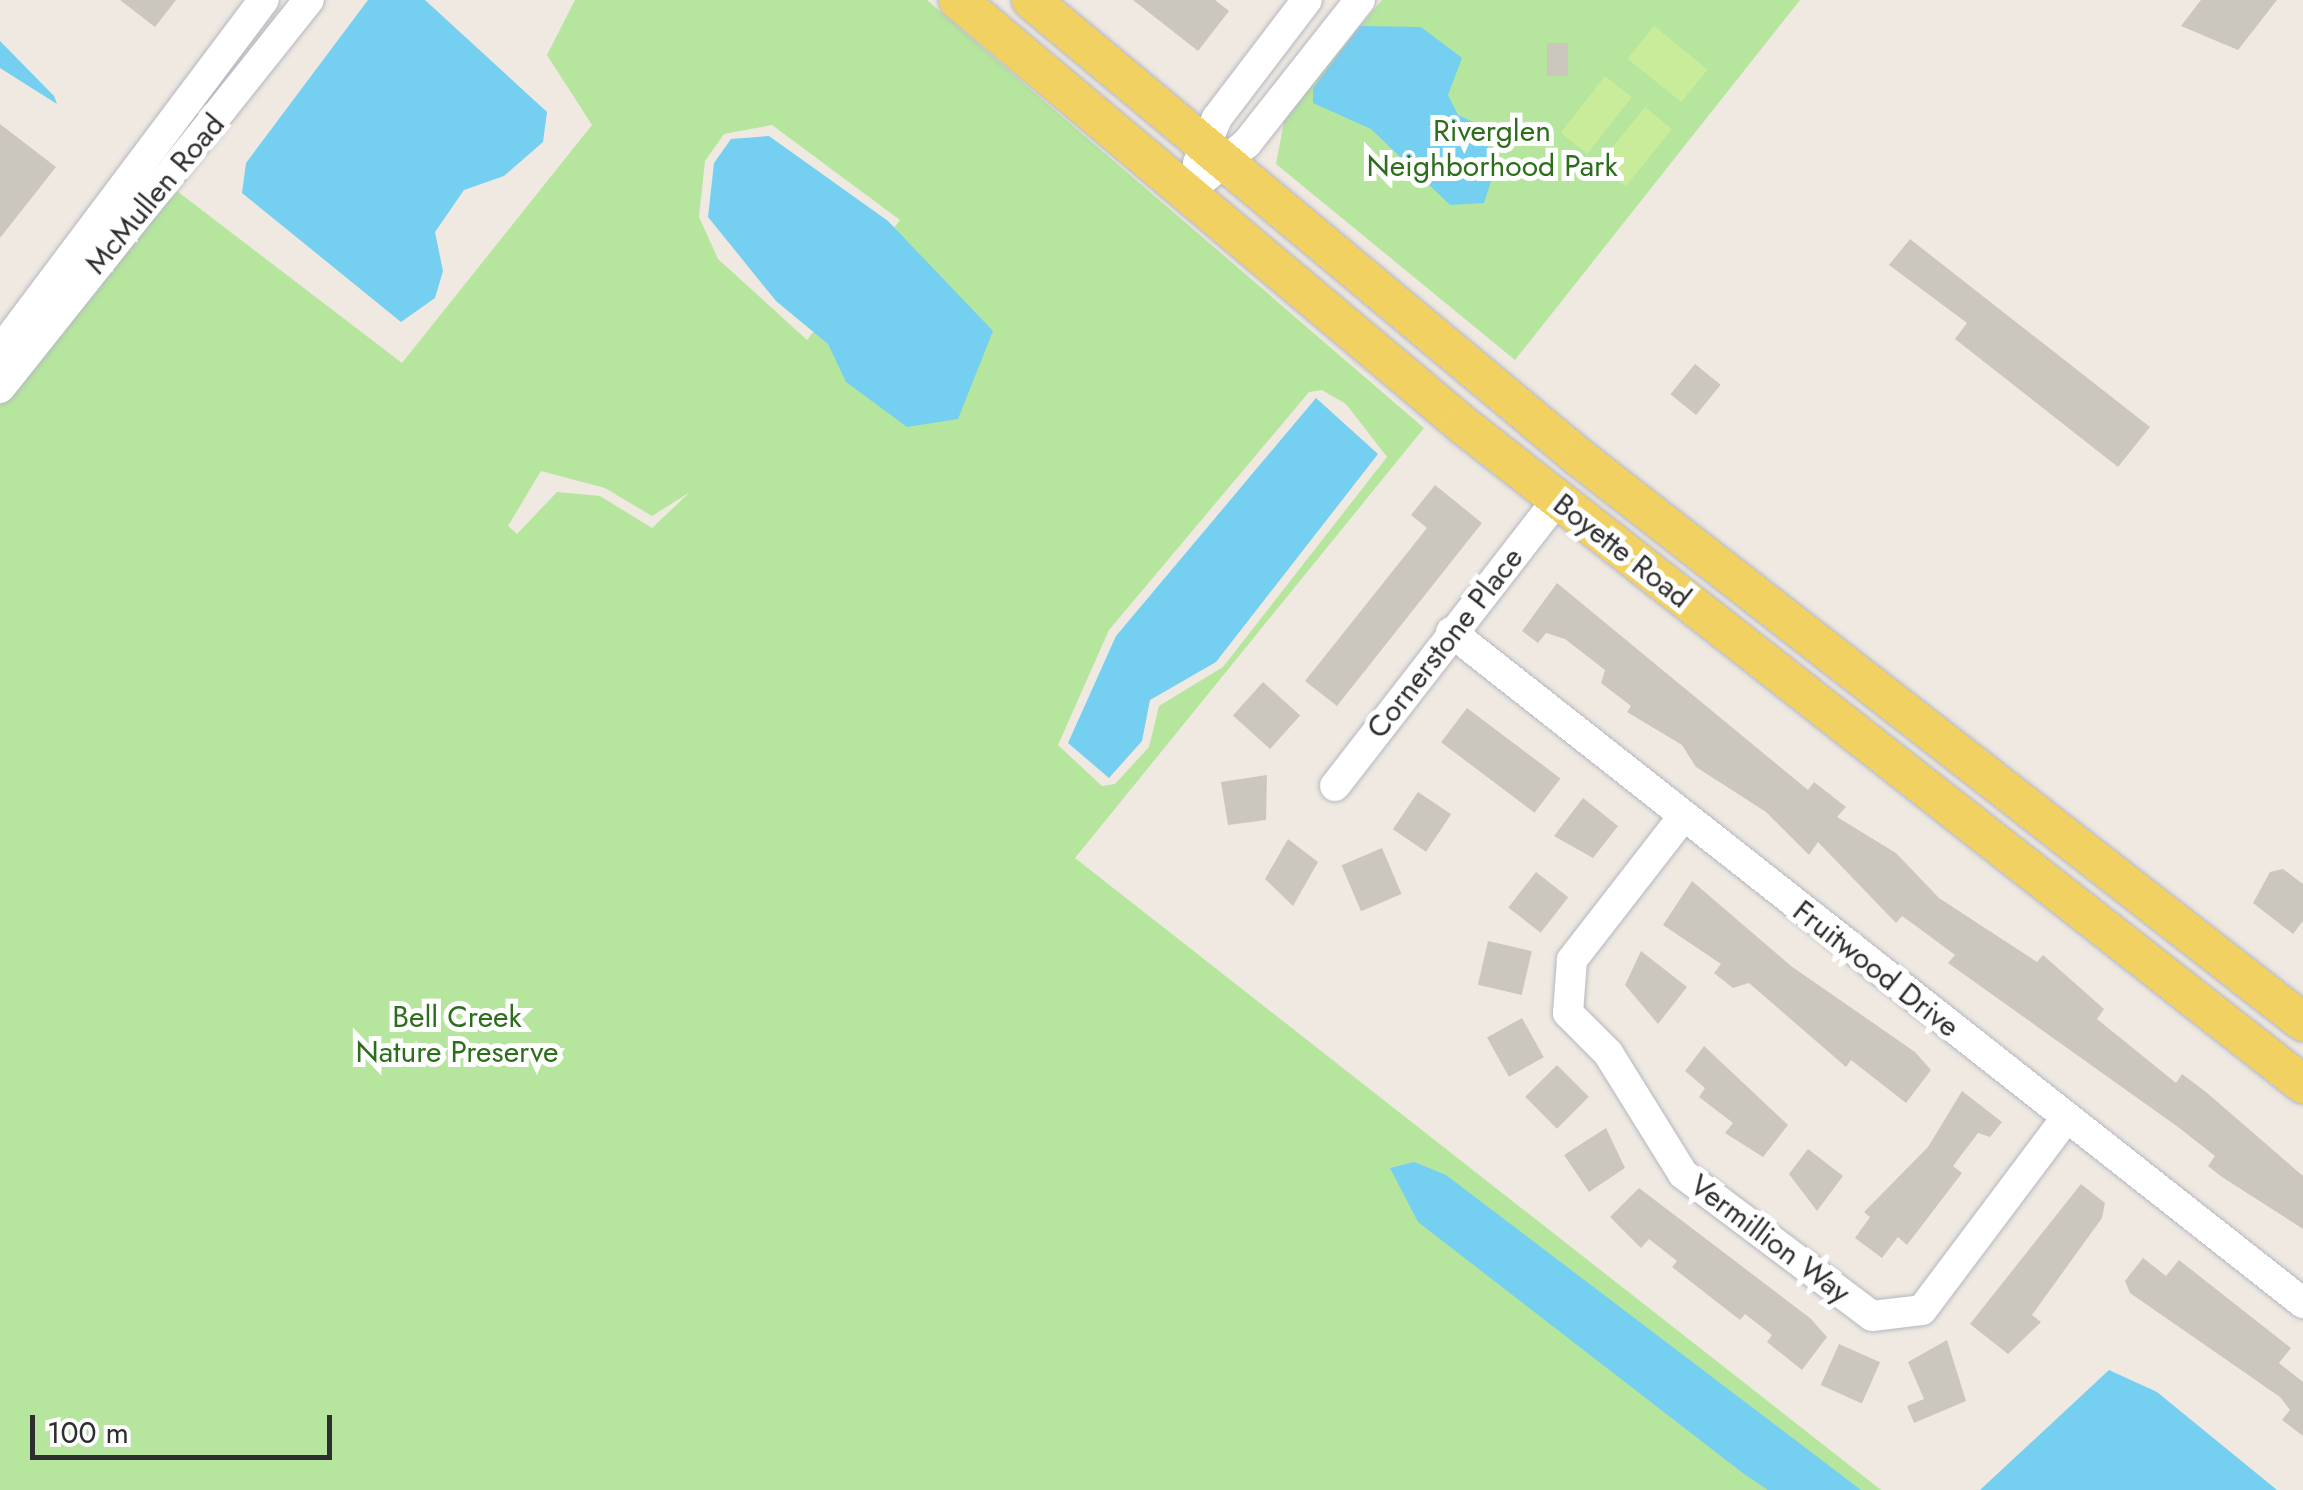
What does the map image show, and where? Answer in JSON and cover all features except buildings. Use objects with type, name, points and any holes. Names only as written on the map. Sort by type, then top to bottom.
[{"type":"main road","name":"Boyette Road","points":[[958,0],[1184,195],[1556,500],[2303,1084]]},
{"type":"main road","name":"Boyette Road","points":[[1031,0],[1213,156],[1580,458],[2303,1022]]},
{"type":"street","name":"McMullen Road","points":[[0,351],[264,0]]},
{"type":"street","name":"McMullen Road","points":[[0,388],[309,0]]},
{"type":"street","points":[[1184,195],[1213,156],[1306,0]]},
{"type":"street","points":[[1213,156],[1360,0]]},
{"type":"street","name":"Cornerstone Place","points":[[1335,786],[1556,500]]},
{"type":"street","name":"Fruitwood Drive","points":[[1451,632],[2303,1304]]},
{"type":"street","name":"Vermillion Way","points":[[1682,818],[1572,960],[1568,1013],[1608,1053],[1683,1174],[1872,1316],[1922,1310],[2066,1117]]},
{"type":"green space","name":"Bell Creek Nature Preserve","points":[[575,0],[927,0],[1424,428],[1075,858],[1881,1490],[0,1490],[0,405],[173,188],[402,363],[592,125],[547,55]],"holes":[[[772,125],[900,220],[807,340],[718,259],[699,217],[705,161],[724,134]],[[1322,390],[1346,404],[1387,457],[1223,667],[1159,706],[1149,747],[1115,784],[1102,786],[1058,745],[1109,630],[1309,392]],[[541,471],[605,488],[652,516],[690,492],[652,528],[600,496],[557,492],[517,534],[508,526]]]},
{"type":"green space","name":"Riverglen Neighborhood Park","points":[[1382,0],[1800,0],[1515,360],[1276,164],[1285,116]]},
{"type":"green space","points":[[1654,26],[1708,69],[1681,102],[1628,59]]},
{"type":"green space","points":[[1605,76],[1632,97],[1587,154],[1561,133]]},
{"type":"green space","points":[[1645,107],[1672,129],[1626,187],[1598,165]]},
{"type":"water","points":[[368,0],[425,0],[547,112],[543,142],[504,176],[464,190],[435,232],[443,271],[435,298],[401,322],[242,193],[246,163]]},
{"type":"water","points":[[1360,26],[1421,27],[1462,58],[1448,95],[1458,115],[1486,128],[1492,178],[1484,203],[1450,205],[1371,129],[1313,103],[1313,88]]},
{"type":"water","points":[[0,41],[54,96],[57,104],[0,68]]},
{"type":"water","points":[[769,136],[888,221],[993,331],[958,419],[907,427],[846,382],[828,344],[776,301],[708,217],[714,163],[731,139]]},
{"type":"water","points":[[1316,398],[1378,454],[1216,662],[1150,700],[1142,741],[1109,778],[1068,743],[1116,636]]},
{"type":"water","points":[[1414,1162],[1446,1175],[1861,1490],[1768,1490],[1744,1474],[1418,1222],[1390,1168]]},
{"type":"water","points":[[2109,1370],[2157,1392],[2277,1490],[1980,1490]]}]
